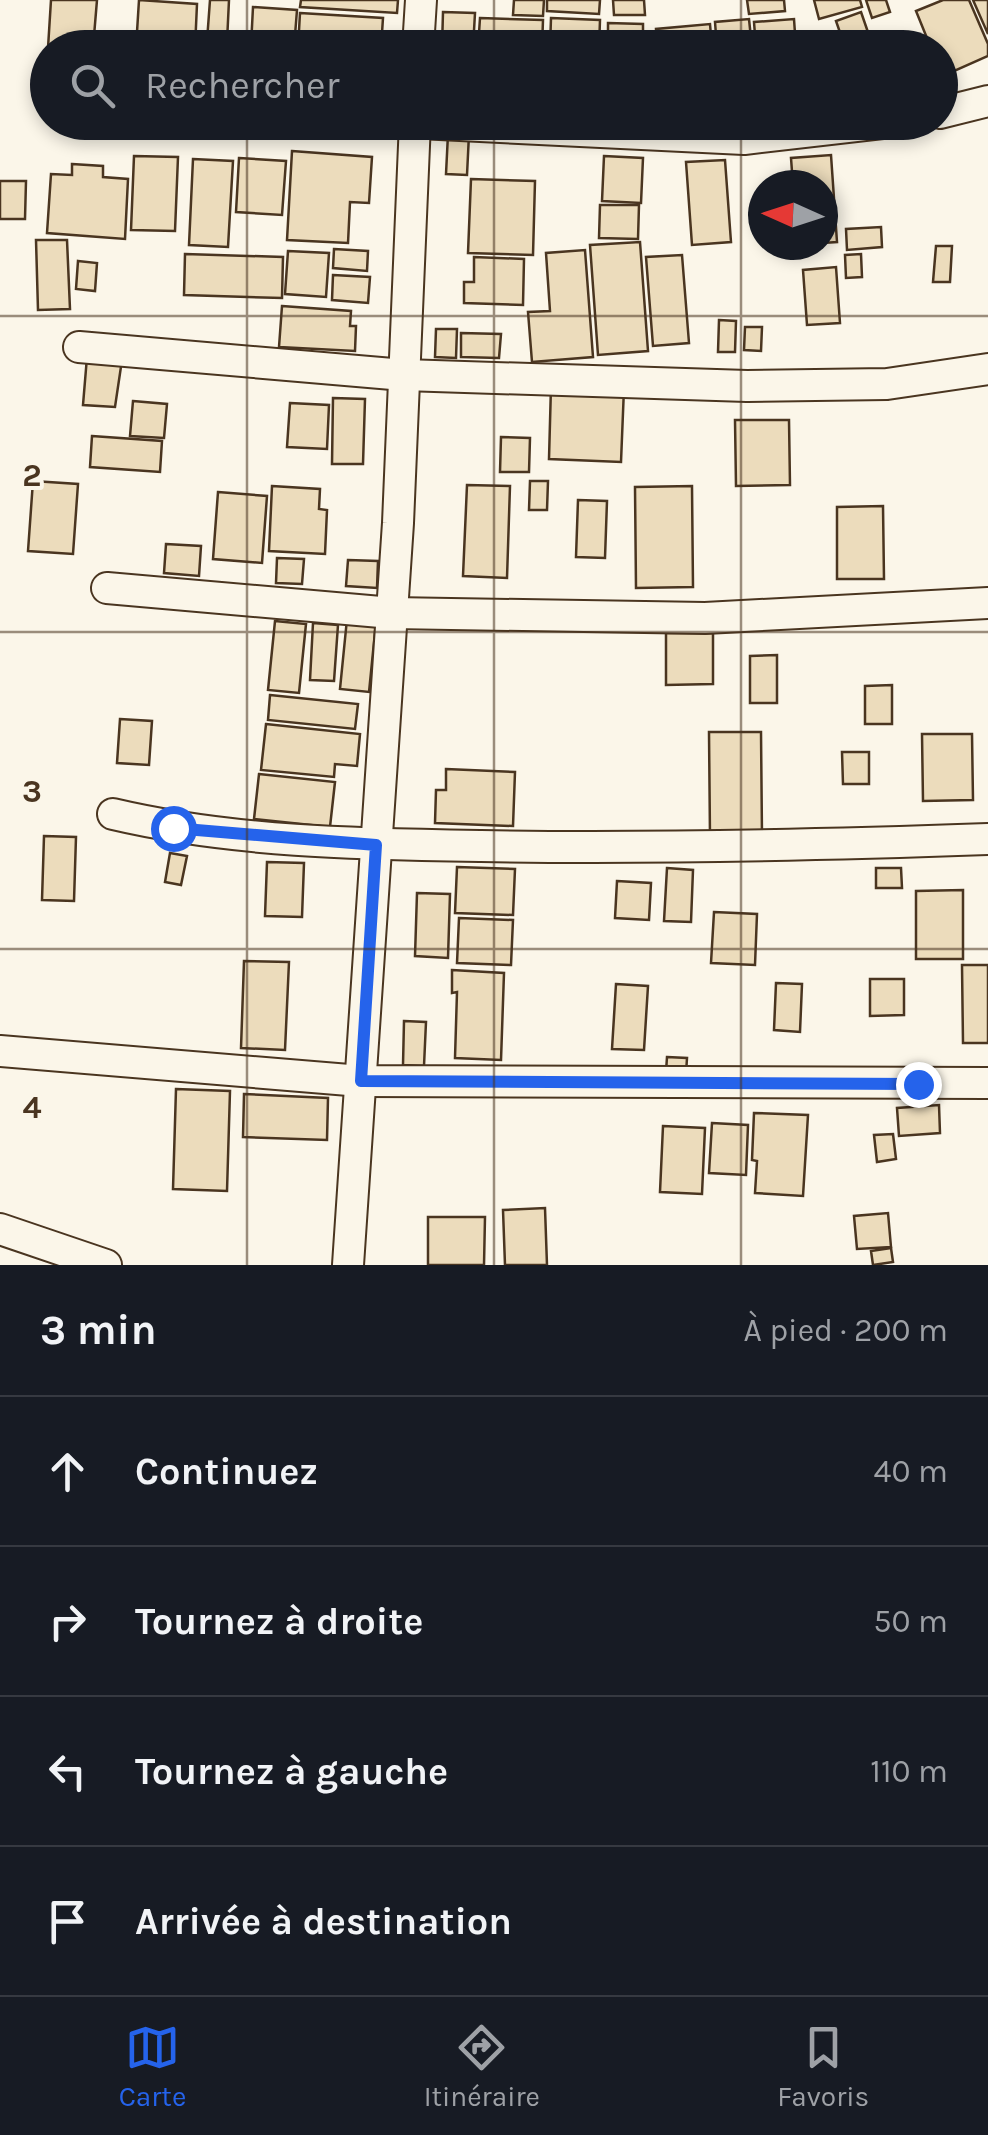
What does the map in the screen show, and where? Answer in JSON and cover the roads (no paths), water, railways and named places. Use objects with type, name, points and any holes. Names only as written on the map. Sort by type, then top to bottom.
[{"type":"street","points":[[419,30],[421,0]]},
{"type":"street","points":[[958,109],[988,101]]},
{"type":"street","points":[[348,1265],[392,613],[404,375],[409,140]]},
{"type":"street","points":[[78,347],[404,375],[782,386],[887,384],[988,369]]},
{"type":"street","points":[[108,588],[392,613],[705,618],[988,602]]},
{"type":"street","points":[[113,814],[173,828],[376,845],[657,849],[988,838]]},
{"type":"street","points":[[0,1051],[361,1081],[988,1083]]},
{"type":"street","points":[[0,1229],[106,1265]]}]
